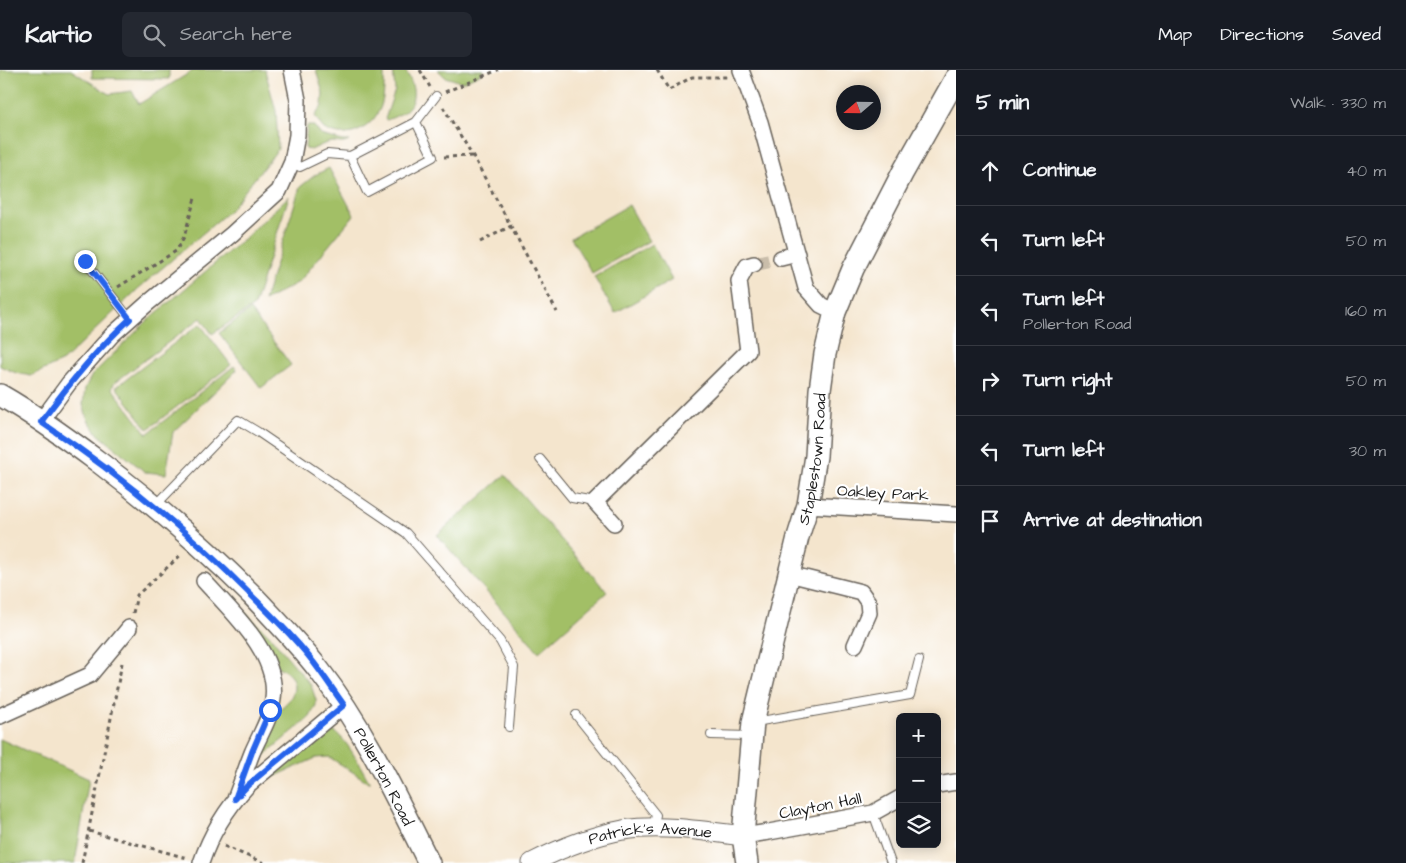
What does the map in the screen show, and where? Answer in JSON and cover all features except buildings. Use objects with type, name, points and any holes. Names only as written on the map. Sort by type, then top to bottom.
[{"type":"main road","name":"Staplestown Road","points":[[747,863],[743,836],[753,729],[798,537],[808,505],[816,456],[820,390],[825,354],[835,312],[857,260],[903,172],[956,78]]},
{"type":"main road","name":"Pollerton Road","points":[[0,395],[84,452],[131,487],[196,541],[282,626],[319,670],[344,705],[396,797],[429,863]]},
{"type":"street","points":[[41,422],[69,383],[112,335],[232,234],[279,191],[292,162],[297,135],[298,100],[292,70]]},
{"type":"street","points":[[743,74],[760,122],[806,288],[821,305],[835,312]]},
{"type":"street","points":[[781,258],[797,254]]},
{"type":"street","points":[[614,523],[594,502],[748,351],[739,281],[747,266],[754,264]]},
{"type":"street","name":"Oakley Park","points":[[808,505],[956,514]]},
{"type":"street","points":[[789,574],[861,592],[868,602],[869,613],[855,646]]},
{"type":"street","points":[[204,581],[246,628],[267,660],[271,672],[272,705],[235,799]]},
{"type":"street","points":[[0,716],[90,675],[129,628]]},
{"type":"street","points":[[201,863],[210,840],[235,799],[248,785],[344,705]]},
{"type":"street","points":[[941,784],[956,782]]},
{"type":"street","name":"Clayton Hall","points":[[743,836],[873,813],[896,800]]},
{"type":"street","name":"Patrick's Avenue","points":[[532,863],[569,846],[624,830],[654,828],[685,829],[743,836]]},
{"type":"lane","points":[[292,162],[300,167],[327,154],[350,156],[416,122],[436,96]]},
{"type":"lane","points":[[350,156],[367,192],[434,158],[416,122]]},
{"type":"lane","points":[[85,261],[130,319]]},
{"type":"lane","points":[[154,506],[238,420],[258,432],[406,533],[500,641],[514,667],[509,727]]},
{"type":"lane","points":[[540,458],[572,498],[594,502]]},
{"type":"lane","points":[[711,734],[753,729],[910,695],[919,660]]},
{"type":"lane","points":[[576,715],[656,815],[654,828]]},
{"type":"lane","points":[[873,813],[891,863]]},
{"type":"path","points":[[420,70],[473,156],[557,312]]},
{"type":"path","points":[[436,96],[498,70]]},
{"type":"path","points":[[657,70],[669,90],[692,77],[743,74]]},
{"type":"path","points":[[434,158],[473,156]]},
{"type":"path","points":[[110,293],[176,251],[184,237],[195,198]]},
{"type":"path","points":[[480,242],[511,226]]},
{"type":"path","points":[[129,628],[137,596],[196,541]]},
{"type":"path","points":[[82,863],[123,657]]},
{"type":"path","points":[[89,831],[201,863]]},
{"type":"path","points":[[210,840],[264,863]]},
{"type":"green space","points":[[0,70],[71,70],[109,94],[132,91],[139,104],[194,70],[265,70],[276,111],[278,149],[229,211],[139,288],[63,361],[31,376],[16,373],[0,366]]},
{"type":"green space","points":[[92,70],[169,70],[169,79],[92,78]]},
{"type":"green space","points":[[316,70],[384,71],[382,102],[375,118],[365,127],[353,133],[339,134],[324,129],[315,116],[322,106],[323,93]]},
{"type":"green space","points":[[393,70],[405,70],[412,84],[413,99],[406,110],[387,120],[385,119],[395,90]]},
{"type":"green space","points":[[438,70],[483,70],[482,73],[462,82],[445,77]]},
{"type":"green space","points":[[307,126],[314,126],[321,135],[349,141],[342,143],[332,142],[311,150],[306,149]]},
{"type":"green space","points":[[329,168],[354,215],[299,282],[264,301],[300,187],[315,175]]},
{"type":"green space","points":[[289,196],[254,306],[212,334],[201,318],[114,383],[112,388],[147,434],[234,366],[237,370],[173,432],[166,474],[145,472],[99,435],[88,420],[83,405],[85,388],[92,375],[147,321],[246,237]]},
{"type":"green space","points":[[629,205],[649,241],[592,273],[571,238]]},
{"type":"green space","points":[[652,244],[672,280],[615,313],[594,277]]},
{"type":"green space","points":[[250,310],[291,365],[261,388],[219,333]]},
{"type":"green space","points":[[200,324],[231,365],[148,429],[116,387]]},
{"type":"green space","points":[[505,475],[607,592],[539,652],[437,535]]},
{"type":"green space","points":[[210,579],[271,637],[311,685],[316,700],[316,705],[310,717],[256,762],[276,711],[289,701],[292,695],[293,683],[291,677],[278,667]]},
{"type":"green space","points":[[328,729],[340,737],[346,744],[370,783],[329,757],[316,758],[271,778],[271,773],[318,733]]},
{"type":"green space","points":[[0,739],[89,779],[75,863],[0,863]]},
{"type":"tunnel","points":[[754,264],[781,258]]},
{"type":"route","points":[[85,261],[130,319],[112,335],[69,383],[41,422],[131,487],[196,541],[282,626],[319,670],[344,705],[248,785],[235,799],[270,710]]}]
